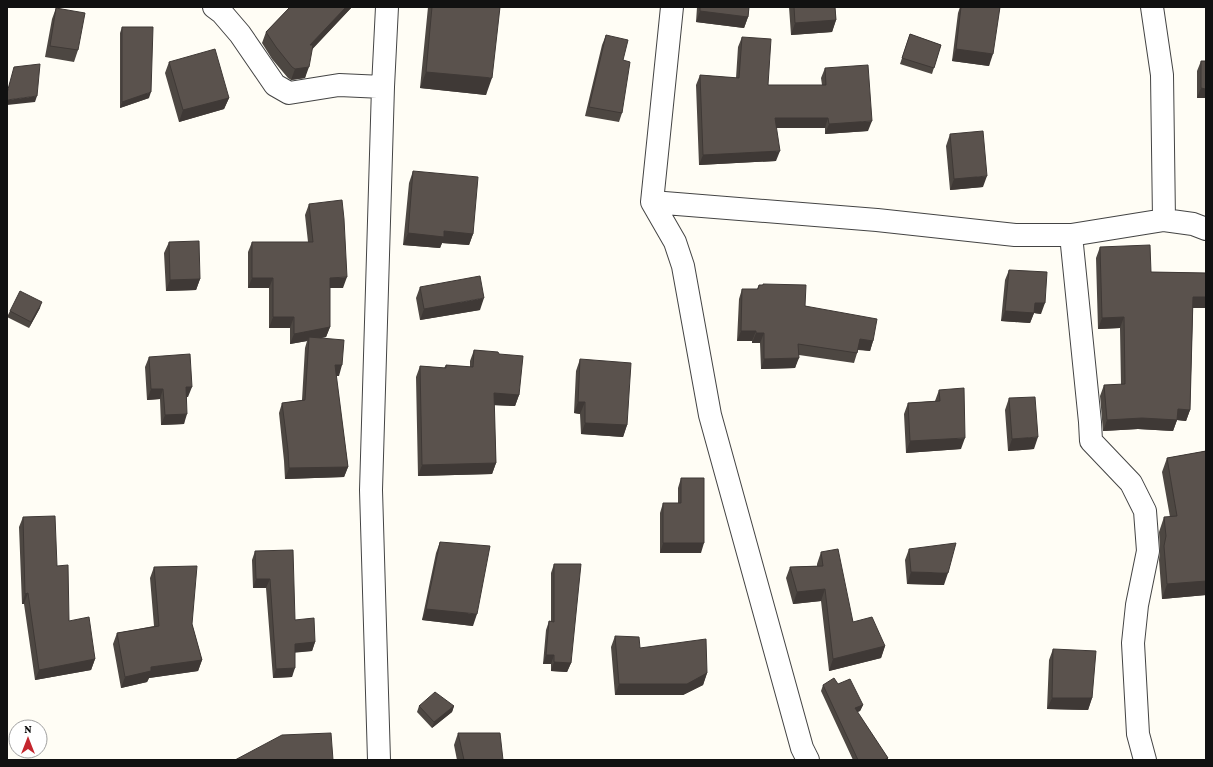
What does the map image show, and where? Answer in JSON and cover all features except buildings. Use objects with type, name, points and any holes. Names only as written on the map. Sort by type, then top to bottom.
[{"type":"street","points":[[214,7],[222,13],[240,34],[275,85],[289,93],[339,85],[383,87]]},
{"type":"street","points":[[379,760],[371,490],[383,87],[387,7]]},
{"type":"street","points":[[672,7],[652,202],[675,242],[683,266],[710,415],[802,748],[808,760]]},
{"type":"street","points":[[1152,7],[1162,75],[1164,220]]},
{"type":"street","points":[[652,202],[877,220],[1015,235],[1071,235],[1164,220],[1193,224],[1206,229]]},
{"type":"street","points":[[1071,235],[1091,441],[1131,483],[1144,511],[1148,551],[1137,605],[1133,643],[1138,734],[1145,760]]}]
